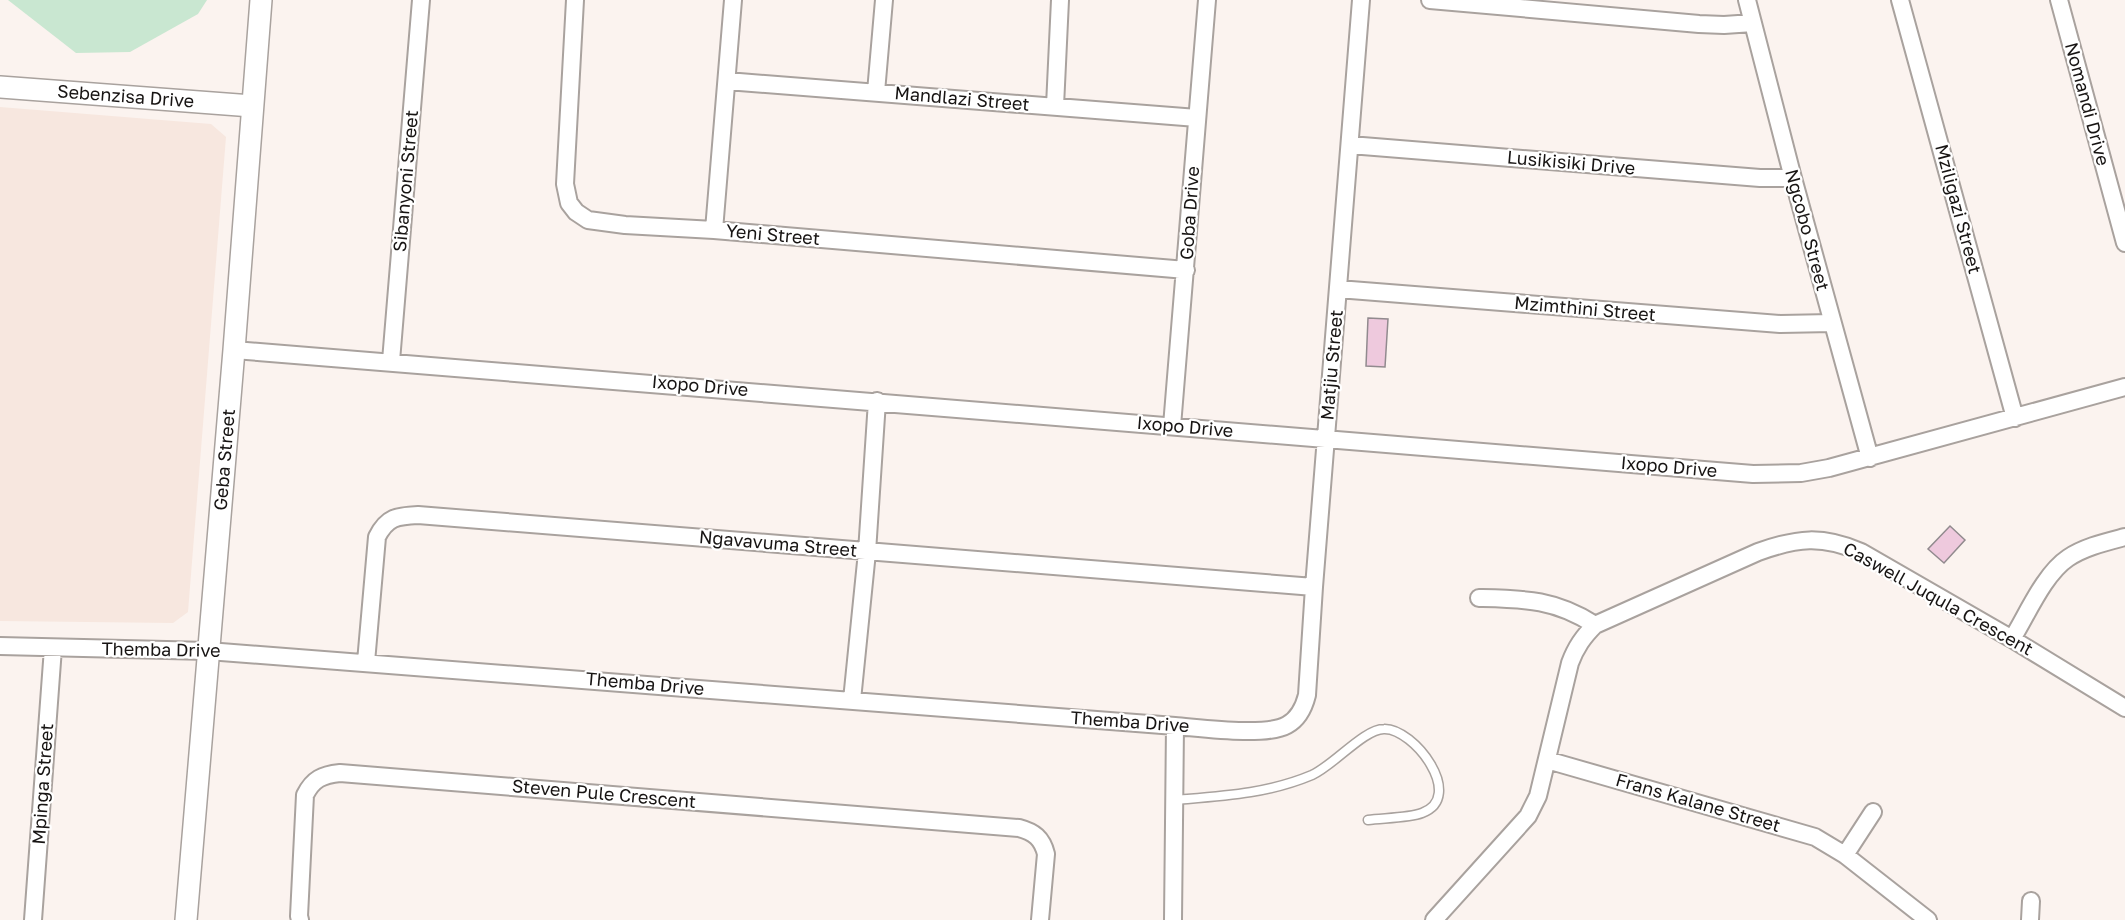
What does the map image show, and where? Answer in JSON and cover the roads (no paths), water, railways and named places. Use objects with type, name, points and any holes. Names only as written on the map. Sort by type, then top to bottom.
[{"type":"street","name":"Geba Street","points":[[186,920],[261,0]]},
{"type":"street","name":"Sibanyoni Street","points":[[392,361],[421,0]]},
{"type":"street","points":[[565,0],[575,0]]},
{"type":"street","name":"Yeni Street","points":[[575,0],[565,184],[569,203],[576,212],[588,220],[625,225],[714,230],[1186,270]]},
{"type":"street","points":[[714,230],[733,0]]},
{"type":"street","points":[[876,92],[884,0]]},
{"type":"street","points":[[1054,106],[1060,0]]},
{"type":"street","name":"Goba Drive","points":[[1172,426],[1207,0]]},
{"type":"street","name":"Matjiu Street","points":[[1289,724],[1303,708],[1307,695],[1325,439],[1361,0]]},
{"type":"street","points":[[1430,0],[1512,3],[1707,24],[1753,23]]},
{"type":"street","name":"Ngcobo Street","points":[[1747,0],[1870,458]]},
{"type":"street","name":"Mziligazi Street","points":[[1900,0],[2015,418]]},
{"type":"street","name":"Nomandi Drive","points":[[2059,0],[2125,243]]},
{"type":"street","name":"Mandlazi Street","points":[[727,81],[1197,118]]},
{"type":"street","name":"Sebenzisa Drive","points":[[0,87],[252,106]]},
{"type":"street","name":"Lusikisiki Drive","points":[[1350,145],[1760,178],[1793,178]]},
{"type":"street","name":"Mzimthini Street","points":[[1338,289],[1780,324],[1832,323]]},
{"type":"street","name":"Ixopo Drive","points":[[234,350],[392,361],[1753,474],[1801,473],[1870,458],[2125,387]]},
{"type":"street","points":[[852,700],[867,552],[877,401]]},
{"type":"street","name":"Ngavavuma Street","points":[[366,662],[377,537],[382,527],[398,516],[429,516],[1314,586]]},
{"type":"street","points":[[2012,639],[2047,580],[2068,558],[2084,550],[2125,537]]},
{"type":"street","name":"Caswell Juqula Crescent","points":[[1594,625],[1782,543],[1802,539],[1822,540],[1844,544],[1861,552],[2012,639],[2125,708]]},
{"type":"street","points":[[1434,920],[1528,816],[1538,796],[1570,663],[1581,640],[1594,625],[1576,613],[1551,604],[1520,599],[1479,598]]},
{"type":"street","name":"Themba Drive","points":[[0,646],[208,651],[1175,726],[1269,731],[1289,724]]},
{"type":"street","name":"Mpinga Street","points":[[33,920],[53,648]]},
{"type":"street","points":[[1173,920],[1175,726]]},
{"type":"street","name":"Frans Kalane Street","points":[[1546,760],[1815,837],[1845,855],[1928,920]]},
{"type":"street","name":"Steven Pule Crescent","points":[[300,920],[305,795],[310,785],[325,775],[340,773],[1019,828],[1035,834],[1044,844],[1046,854],[1040,920]]},
{"type":"street","points":[[1845,855],[1873,812]]},
{"type":"street","points":[[2030,920],[2031,901]]},
{"type":"lane","points":[[1173,800],[1238,794],[1280,787],[1330,766],[1364,737],[1377,730],[1386,729],[1397,733],[1416,747],[1431,763],[1439,784],[1438,795],[1432,806],[1422,813],[1368,820]]}]
